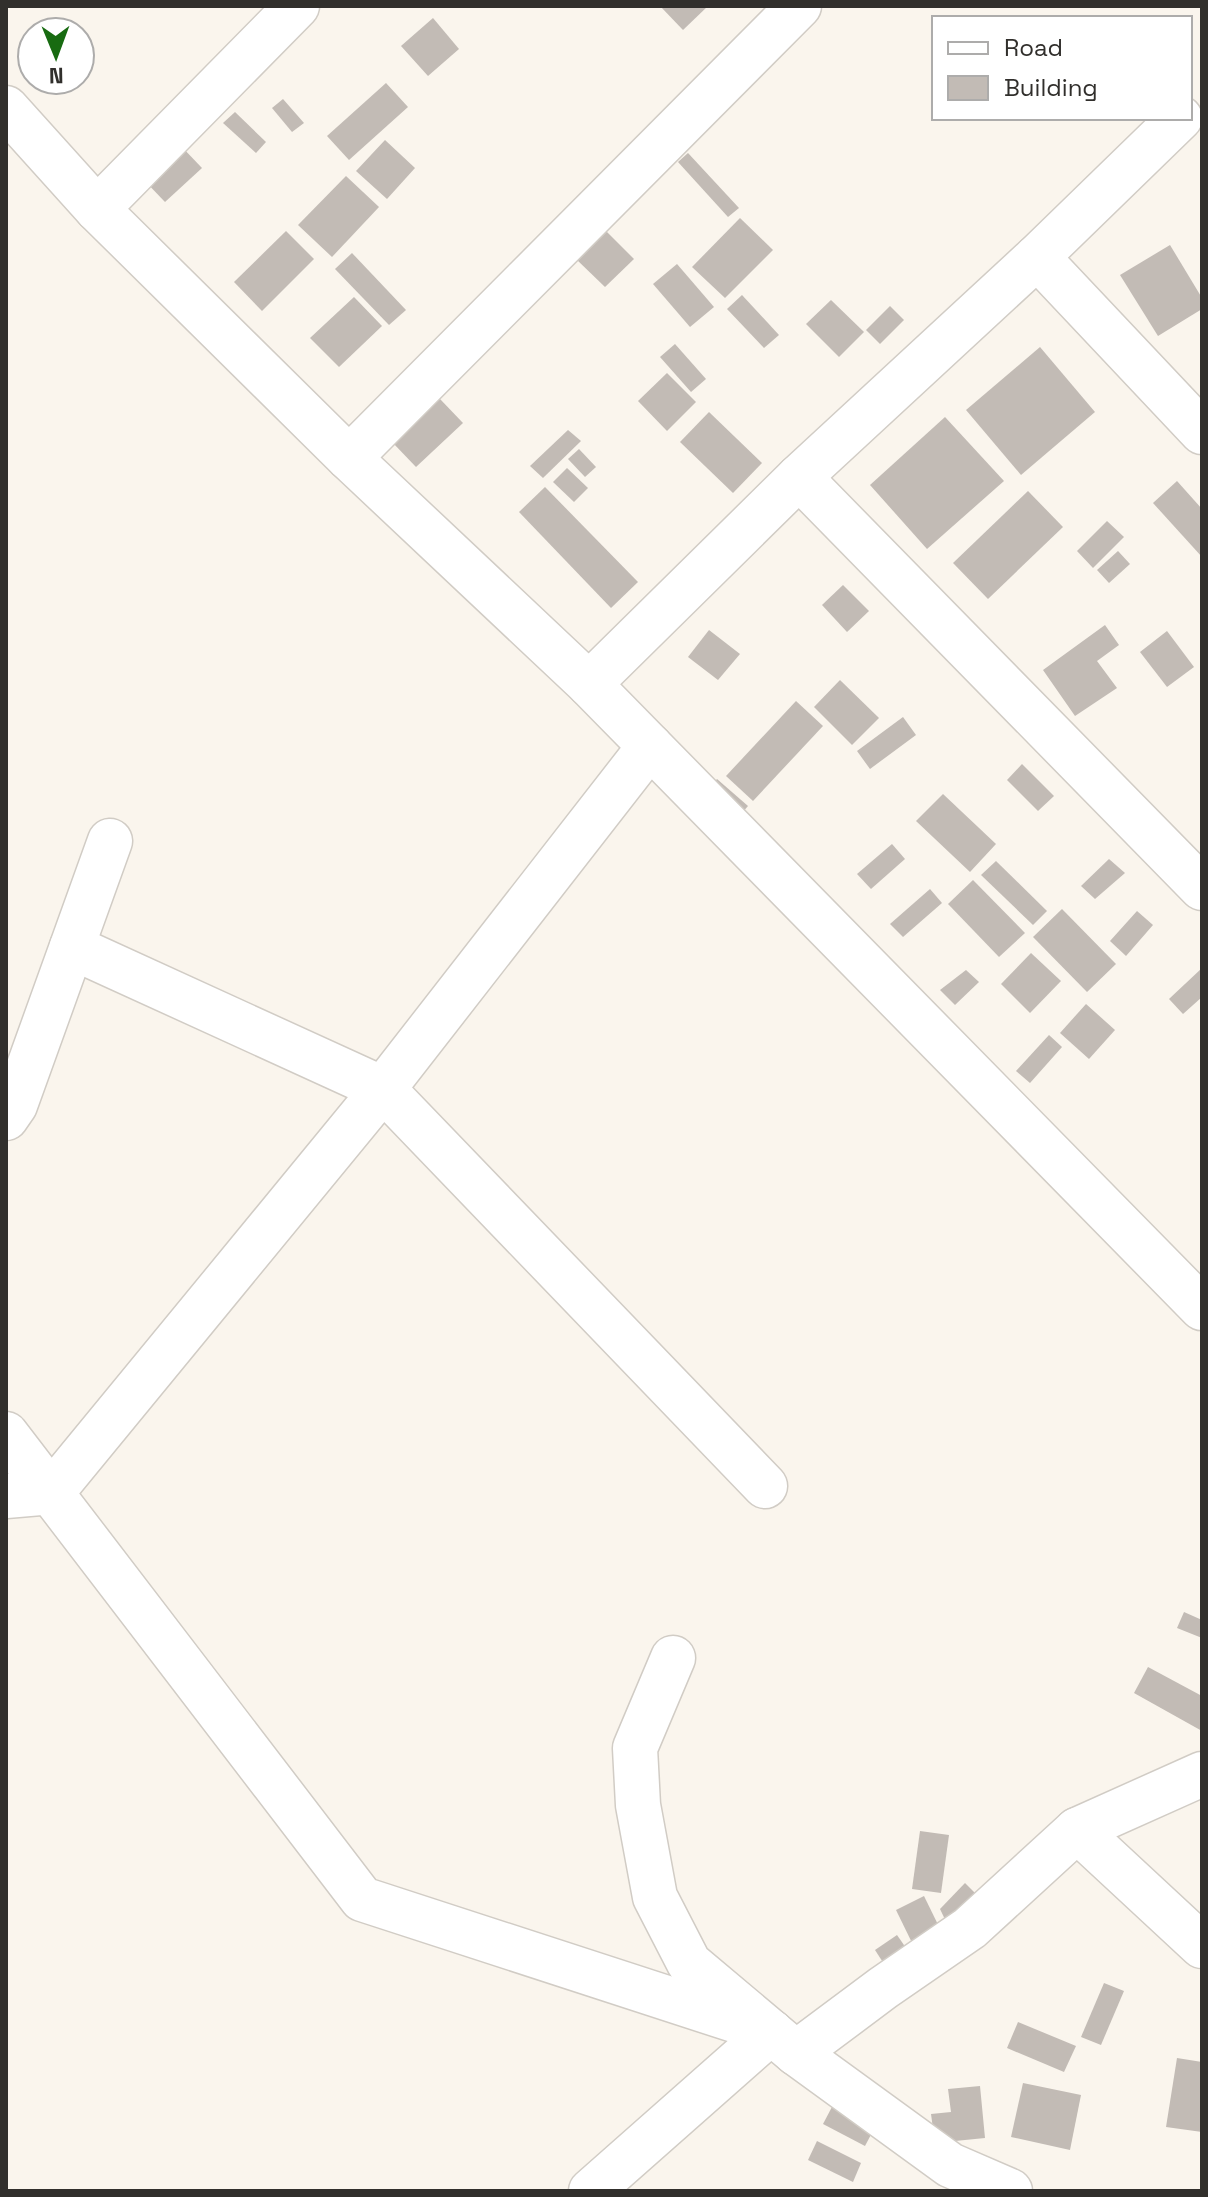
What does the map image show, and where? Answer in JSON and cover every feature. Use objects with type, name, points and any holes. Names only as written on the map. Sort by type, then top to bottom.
[{"type":"street","points":[[97,209],[297,6]]},
{"type":"street","points":[[349,458],[799,6]]},
{"type":"street","points":[[6,108],[97,209],[349,458],[589,684],[1202,1308]]},
{"type":"street","points":[[589,684],[799,477],[1037,257],[1178,120]]},
{"type":"street","points":[[1037,257],[1202,432]]},
{"type":"street","points":[[799,477],[1202,888]]},
{"type":"street","points":[[6,1496],[52,1492],[383,1089],[650,746]]},
{"type":"street","points":[[6,1118],[15,1105],[110,841]]},
{"type":"street","points":[[72,947],[383,1089],[765,1486]]},
{"type":"street","points":[[6,1434],[362,1899],[783,2042]]},
{"type":"street","points":[[673,1658],[635,1748],[638,1805],[655,1897],[689,1963],[783,2042],[950,2165],[1010,2191]]},
{"type":"street","points":[[591,2191],[783,2042],[883,1988],[970,1928],[1077,1830],[1202,1774]]},
{"type":"street","points":[[1077,1830],[1202,1946]]},
{"type":"building","points":[[660,6],[708,6],[683,30]]},
{"type":"building","points":[[433,18],[459,49],[428,76],[401,46]]},
{"type":"building","points":[[386,83],[408,107],[349,160],[327,136]]},
{"type":"building","points":[[283,99],[304,123],[292,132],[272,108]]},
{"type":"building","points":[[235,112],[266,142],[256,153],[223,123]]},
{"type":"building","points":[[385,140],[415,168],[387,199],[356,171]]},
{"type":"building","points":[[180,145],[202,168],[165,202],[143,179]]},
{"type":"building","points":[[688,153],[739,208],[728,217],[678,162]]},
{"type":"building","points":[[346,176],[379,207],[332,257],[298,225]]},
{"type":"building","points":[[740,218],[773,250],[725,298],[692,267]]},
{"type":"building","points":[[605,230],[634,259],[605,287],[576,259]]},
{"type":"building","points":[[286,231],[314,259],[262,311],[234,282]]},
{"type":"building","points":[[1170,245],[1202,298],[1202,309],[1158,336],[1120,275]]},
{"type":"building","points":[[352,253],[406,310],[389,325],[335,269]]},
{"type":"building","points":[[677,264],[714,307],[690,327],[653,284]]},
{"type":"building","points":[[742,295],[779,335],[764,348],[727,309]]},
{"type":"building","points":[[354,297],[382,326],[339,367],[310,338]]},
{"type":"building","points":[[831,300],[864,332],[839,357],[806,324]]},
{"type":"building","points":[[890,306],[904,320],[880,344],[866,330]]},
{"type":"building","points":[[675,344],[706,379],[691,392],[660,357]]},
{"type":"building","points":[[1040,347],[1095,412],[1021,475],[966,410]]},
{"type":"building","points":[[667,373],[696,402],[667,431],[638,401]]},
{"type":"building","points":[[440,399],[463,423],[416,467],[393,443]]},
{"type":"building","points":[[709,412],[762,463],[733,493],[680,442]]},
{"type":"building","points":[[945,417],[1004,481],[927,549],[870,485]]},
{"type":"building","points":[[568,430],[581,441],[543,478],[530,466]]},
{"type":"building","points":[[579,449],[596,467],[585,477],[568,459]]},
{"type":"building","points":[[567,468],[588,488],[574,502],[553,482]]},
{"type":"building","points":[[1177,481],[1202,509],[1202,557],[1153,503]]},
{"type":"building","points":[[545,487],[638,582],[611,608],[519,512]]},
{"type":"building","points":[[1028,491],[1063,527],[988,599],[953,563]]},
{"type":"building","points":[[1107,521],[1124,537],[1093,568],[1077,551]]},
{"type":"building","points":[[1118,551],[1130,564],[1109,583],[1097,570]]},
{"type":"building","points":[[843,585],[869,611],[847,632],[822,605]]},
{"type":"building","points":[[1105,625],[1119,645],[1097,661],[1117,688],[1075,716],[1043,670]]},
{"type":"building","points":[[709,630],[740,654],[718,680],[688,657]]},
{"type":"building","points":[[1167,631],[1194,667],[1167,687],[1140,652]]},
{"type":"building","points":[[840,680],[879,718],[852,745],[814,707]]},
{"type":"building","points":[[796,701],[823,726],[753,801],[726,776]]},
{"type":"building","points":[[903,717],[916,735],[870,769],[857,751]]},
{"type":"building","points":[[1022,764],[1054,796],[1038,811],[1007,780]]},
{"type":"building","points":[[717,779],[748,806],[741,814],[710,787]]},
{"type":"building","points":[[943,794],[996,844],[970,872],[916,821]]},
{"type":"building","points":[[892,844],[905,859],[871,889],[857,874]]},
{"type":"building","points":[[1109,859],[1125,873],[1095,899],[1081,886]]},
{"type":"building","points":[[996,861],[1047,911],[1033,925],[981,875]]},
{"type":"building","points":[[973,880],[1025,933],[999,957],[948,904]]},
{"type":"building","points":[[930,889],[942,903],[903,937],[890,924]]},
{"type":"building","points":[[1062,909],[1116,964],[1087,992],[1033,937]]},
{"type":"building","points":[[1137,911],[1153,925],[1126,956],[1110,941]]},
{"type":"building","points":[[1031,953],[1061,981],[1030,1013],[1001,984]]},
{"type":"building","points":[[1202,968],[1202,997],[1183,1014],[1169,999]]},
{"type":"building","points":[[966,970],[979,982],[955,1005],[940,990]]},
{"type":"building","points":[[1086,1004],[1115,1030],[1089,1059],[1060,1033]]},
{"type":"building","points":[[1049,1035],[1062,1047],[1030,1083],[1016,1071]]},
{"type":"building","points":[[1184,1612],[1202,1620],[1202,1638],[1177,1628]]},
{"type":"building","points":[[1148,1667],[1202,1696],[1202,1731],[1134,1693]]},
{"type":"building","points":[[920,1831],[949,1835],[941,1893],[912,1889]]},
{"type":"building","points":[[965,1883],[984,1902],[952,1934],[940,1909]]},
{"type":"building","points":[[924,1896],[946,1941],[918,1955],[896,1910]]},
{"type":"building","points":[[897,1935],[913,1958],[886,1967],[875,1950]]},
{"type":"building","points":[[1104,1983],[1124,1991],[1101,2045],[1081,2037]]},
{"type":"building","points":[[1018,2022],[1076,2046],[1064,2072],[1007,2048]]},
{"type":"building","points":[[1177,2058],[1202,2062],[1202,2132],[1166,2127]]},
{"type":"building","points":[[1023,2083],[1081,2095],[1070,2150],[1011,2137]]},
{"type":"building","points":[[980,2086],[985,2138],[935,2143],[931,2114],[951,2112],[948,2089]]},
{"type":"building","points":[[833,2105],[875,2127],[865,2146],[823,2124]]},
{"type":"building","points":[[817,2141],[861,2163],[853,2182],[808,2160]]}]
